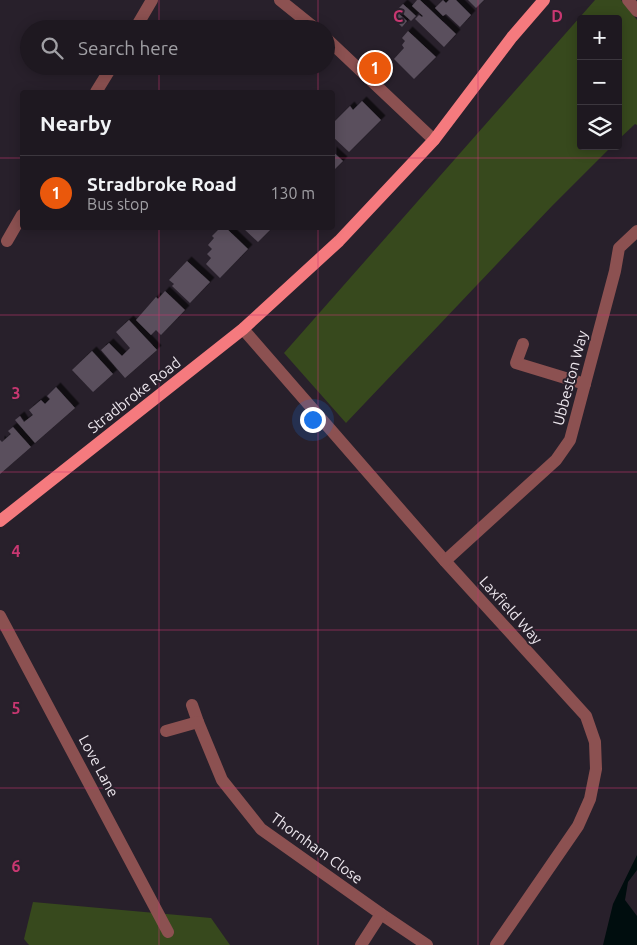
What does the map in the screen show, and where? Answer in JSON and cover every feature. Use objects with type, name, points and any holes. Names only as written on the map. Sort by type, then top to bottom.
[{"type":"main road","name":"Stradbroke Road","points":[[0,521],[243,329],[340,240],[434,140],[512,37],[544,0]]},
{"type":"street","points":[[140,20],[152,0]]},
{"type":"street","points":[[280,0],[305,20]]},
{"type":"street","points":[[628,0],[637,11]]},
{"type":"street","points":[[335,46],[434,140]]},
{"type":"street","points":[[97,90],[106,75]]},
{"type":"street","points":[[7,241],[20,218]]},
{"type":"street","name":"Ubbeston Way","points":[[445,561],[556,460],[570,440],[615,271],[618,248],[637,231]]},
{"type":"street","name":"Laxfield Way","points":[[243,329],[445,561],[586,716],[596,742],[596,769],[590,799],[578,826],[496,945]]},
{"type":"street","points":[[522,344],[516,363],[585,384]]},
{"type":"street","name":"Love Lane","points":[[0,616],[168,932]]},
{"type":"street","name":"Thornham Close","points":[[192,705],[222,780],[260,829],[427,945]]},
{"type":"street","points":[[166,731],[198,722]]},
{"type":"street","points":[[361,945],[381,914]]},
{"type":"green space","points":[[595,0],[621,0],[637,20],[637,125],[635,124],[622,136],[622,15],[582,15]]},
{"type":"green space","points":[[577,20],[577,150],[608,150],[552,206],[346,423],[284,353]]},
{"type":"green space","points":[[33,902],[211,918],[230,945],[29,945],[24,939]]},
{"type":"shaded area","points":[[637,855],[637,870],[628,882],[625,900],[637,916],[637,945],[603,945],[613,904]]},
{"type":"building","points":[[417,0],[420,0],[456,34],[444,47],[415,19],[419,15],[423,16],[412,6]]},
{"type":"building","points":[[443,0],[446,3],[449,0],[456,0],[471,15],[460,27],[446,14],[443,16],[435,8]]},
{"type":"building","points":[[468,0],[484,0],[476,8]]},
{"type":"building","points":[[403,4],[416,16],[411,21],[398,9]]},
{"type":"building","points":[[397,12],[407,21],[402,27],[392,17]]},
{"type":"building","points":[[408,31],[436,57],[414,79],[394,59],[404,48],[402,45],[405,41],[402,38]]},
{"type":"building","points":[[362,101],[381,120],[349,152],[335,139],[335,121],[350,106],[353,110]]},
{"type":"building","points":[[335,154],[343,161],[335,169]]},
{"type":"building","points":[[218,230],[228,230],[248,249],[220,278],[206,264],[211,258],[207,254],[212,249],[208,245],[214,238],[212,236]]},
{"type":"building","points":[[245,230],[270,230],[258,242]]},
{"type":"building","points":[[187,261],[210,282],[190,303],[172,286],[174,284],[169,280]]},
{"type":"building","points":[[165,291],[185,310],[161,335],[156,330],[151,335],[136,320],[156,297],[158,299]]},
{"type":"building","points":[[129,320],[157,350],[125,378],[101,350],[109,343],[122,356],[130,348],[116,332]]},
{"type":"building","points":[[92,351],[113,374],[93,392],[72,370]]},
{"type":"building","points":[[56,387],[75,408],[35,443],[15,420],[20,416],[24,422],[33,415],[29,410],[41,400],[45,404],[50,399],[47,396]]},
{"type":"building","points":[[13,427],[31,447],[0,474],[0,440],[2,442],[11,434],[8,431]]},
{"type":"place","name":"Stradbroke Road","points":[[375,68]]}]
